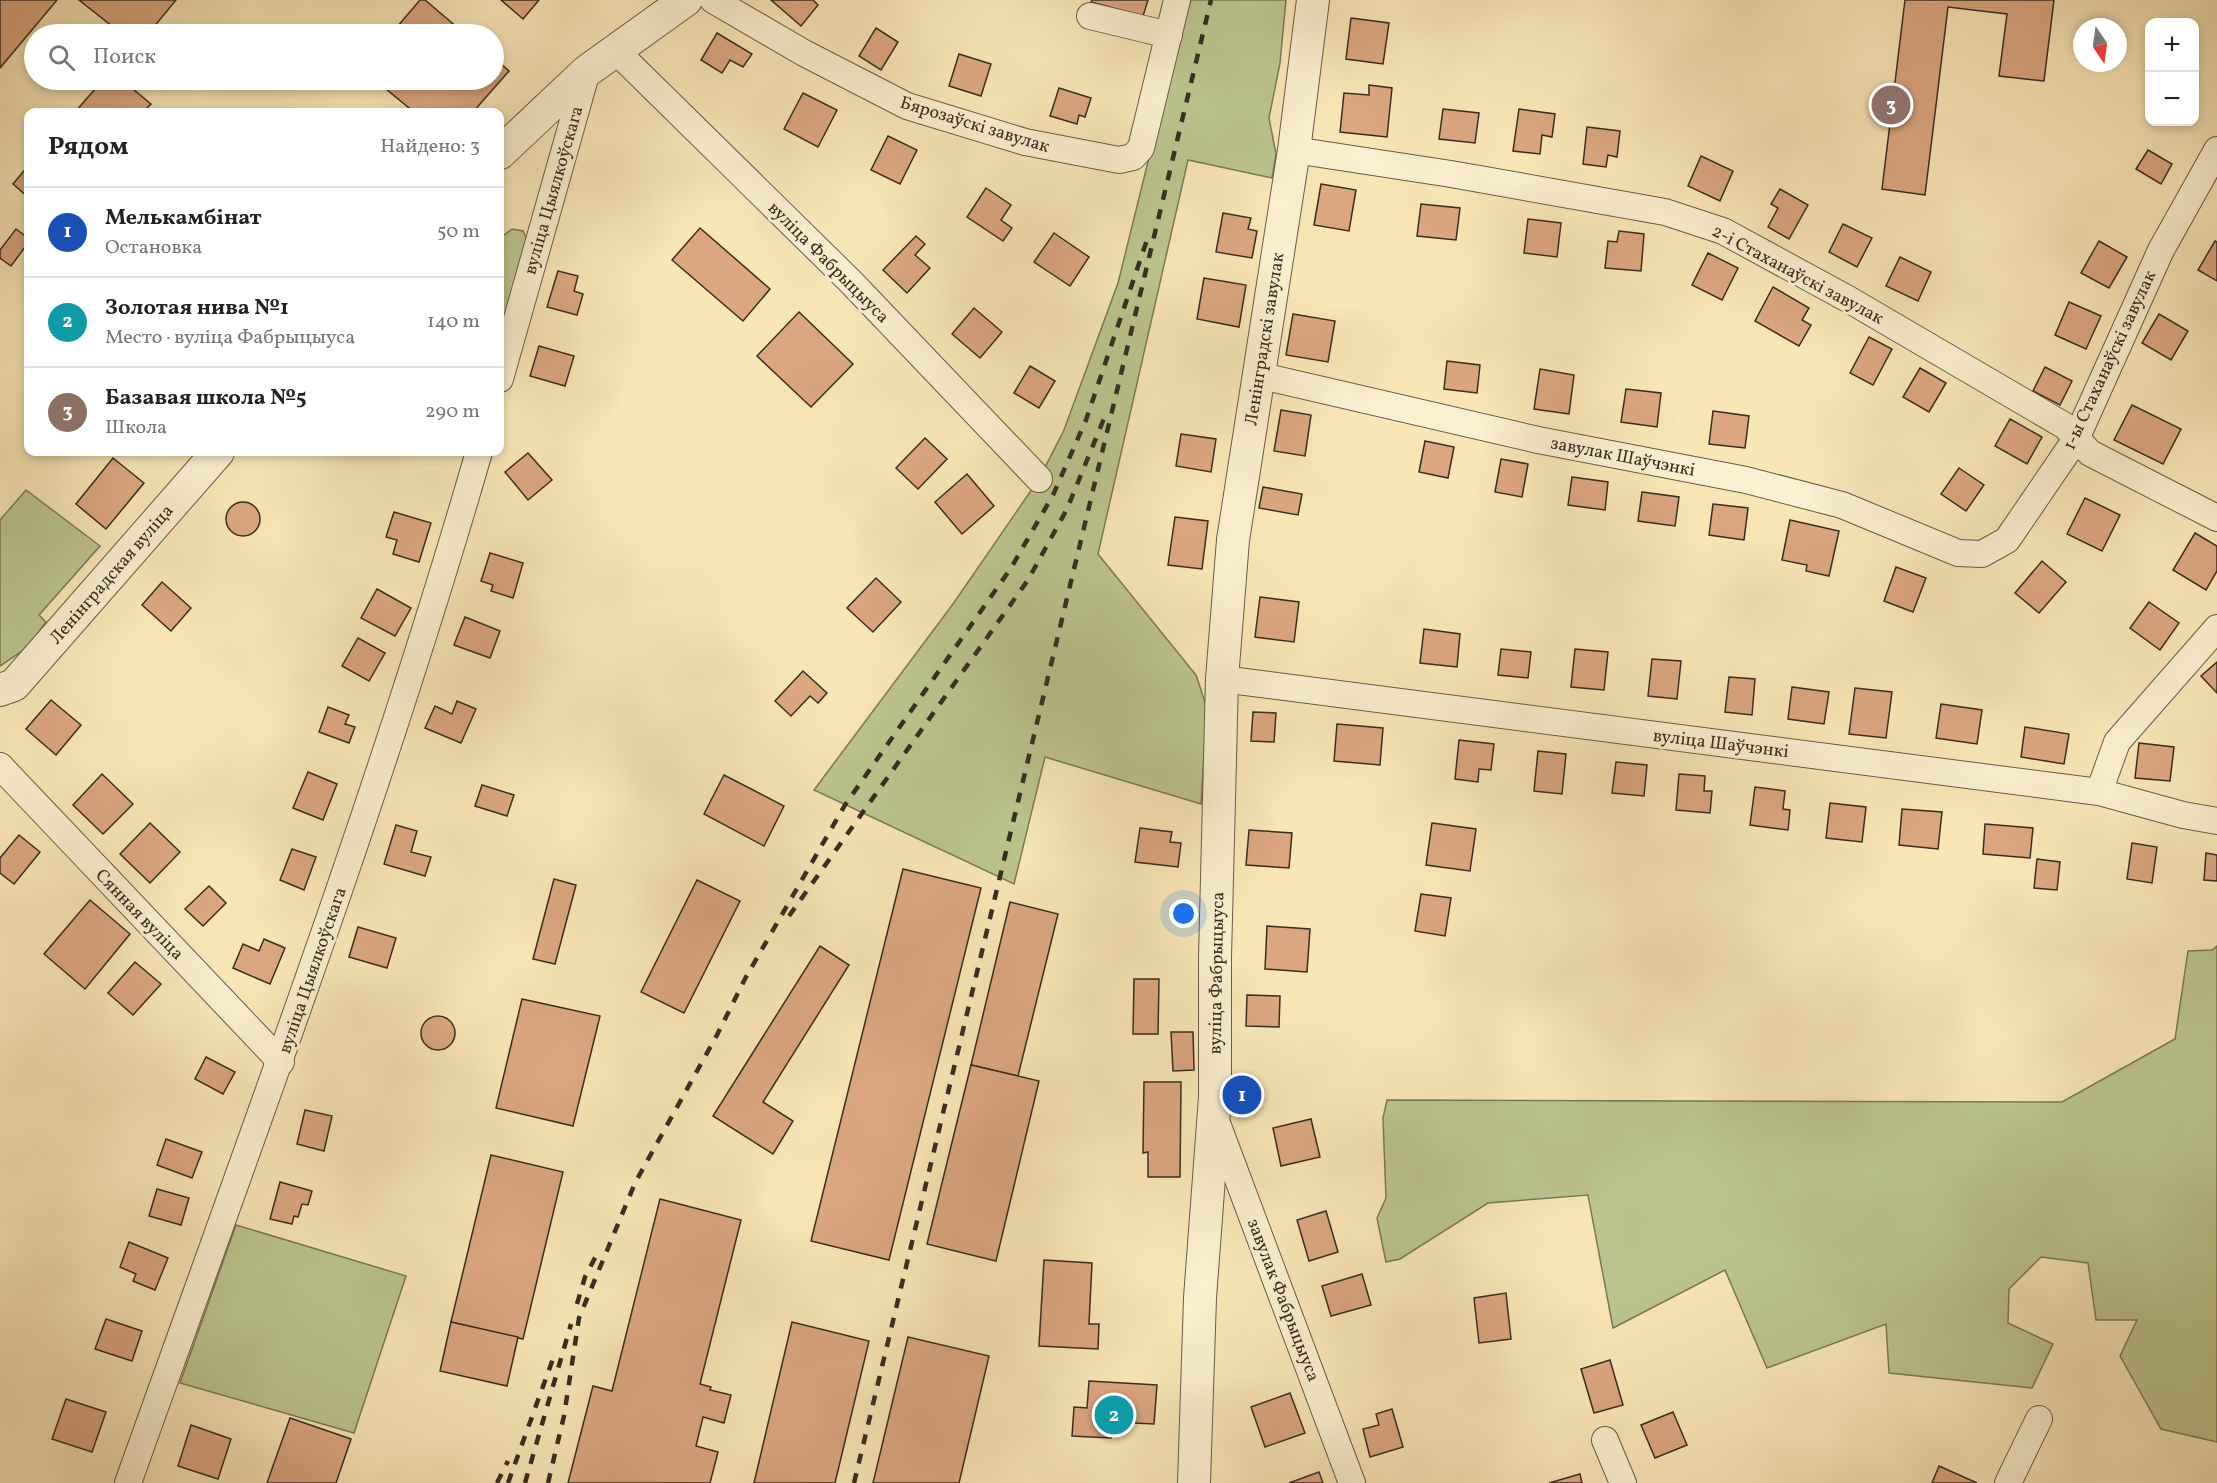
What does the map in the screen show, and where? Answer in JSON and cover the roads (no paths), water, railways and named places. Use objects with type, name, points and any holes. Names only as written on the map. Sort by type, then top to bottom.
[{"type":"street","points":[[504,149],[587,71],[686,0]]},
{"type":"street","name":"Бярозаўскі завулак","points":[[713,0],[804,53],[907,106],[1025,142],[1119,160],[1133,157],[1141,148],[1177,0]]},
{"type":"street","name":"Ленінградскі завулак","points":[[1222,679],[1233,540],[1294,150],[1313,0]]},
{"type":"street","points":[[1090,16],[1168,35]]},
{"type":"street","name":"вуліца Фабрыцыуса","points":[[615,50],[851,282],[1039,479]]},
{"type":"street","name":"вуліца Цыялкоўскага","points":[[504,365],[587,71]]},
{"type":"street","name":"2-і Стаханаўскі завулак","points":[[1294,150],[1451,174],[1665,212],[1723,231],[1848,299],[2065,426],[2090,453],[2217,518]]},
{"type":"street","name":"1-ы Стаханаўскі завулак","points":[[1982,554],[2007,540],[2076,439],[2161,250],[2217,150]]},
{"type":"street","name":"завулак Шаўчэнкі","points":[[1258,375],[1538,440],[1746,480],[1842,505],[1958,553],[1982,554]]},
{"type":"street","name":"Ленінградская вуліца","points":[[0,690],[14,685],[214,456]]},
{"type":"street","name":"вуліца Цыялкоўскага","points":[[128,1483],[281,1062],[424,639],[478,456]]},
{"type":"street","points":[[2099,792],[2117,742],[2217,628]]},
{"type":"street","name":"вуліца Фабрыцыуса","points":[[1194,1483],[1200,1298],[1214,1117],[1222,679]]},
{"type":"street","name":"вуліца Шаўчэнкі","points":[[1222,679],[2099,792],[2183,815],[2217,821]]},
{"type":"street","name":"Сянная вуліца","points":[[0,766],[281,1062]]},
{"type":"street","name":"завулак Фабрыцыуса","points":[[1214,1117],[1352,1483]]},
{"type":"street","points":[[2008,1483],[2039,1419]]},
{"type":"street","points":[[1605,1440],[1623,1483]]},
{"type":"railway","points":[[854,1483],[1211,0]]},
{"type":"railway","points":[[548,1483],[564,1416],[579,1318],[635,1183],[717,1035],[746,977],[845,805],[1011,568],[1053,495],[1086,420],[1148,237]]},
{"type":"railway","points":[[789,916],[1028,580],[1067,509],[1105,416]]},
{"type":"railway","points":[[577,1304],[585,1277],[598,1252]]},
{"type":"railway","points":[[525,1483],[571,1324]]},
{"type":"railway","points":[[508,1483],[554,1356]]},
{"type":"railway","points":[[497,1483],[508,1461]]},
{"type":"place","name":"Базавая школа №5","points":[[1891,105]]},
{"type":"place","name":"Мелькамбінат","points":[[1242,1095]]},
{"type":"place","name":"Золотая нива №1","points":[[1114,1415]]}]
